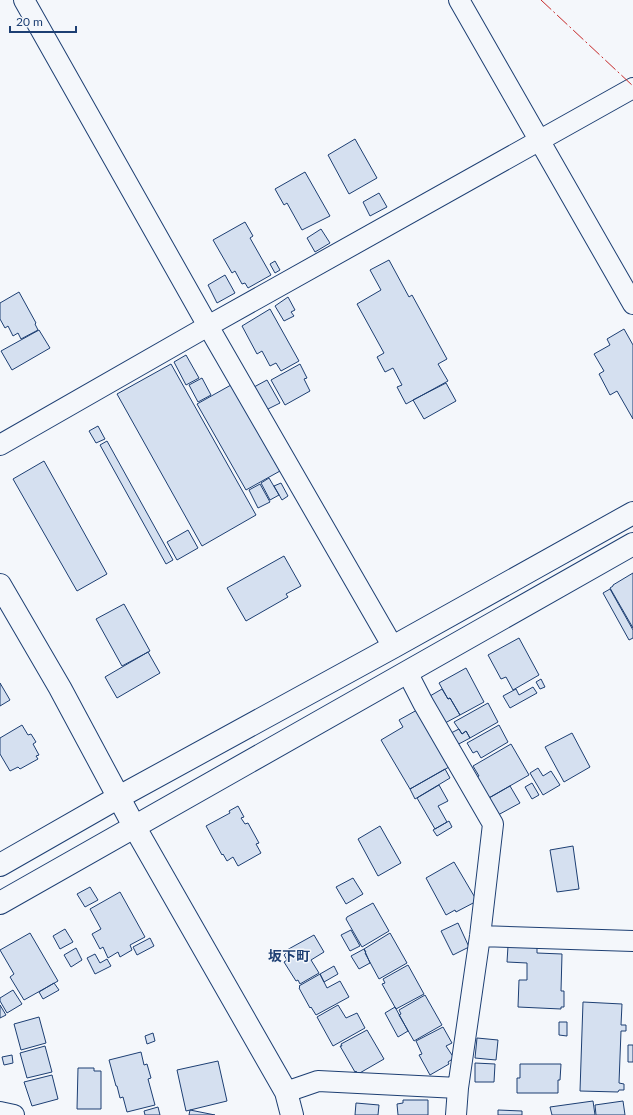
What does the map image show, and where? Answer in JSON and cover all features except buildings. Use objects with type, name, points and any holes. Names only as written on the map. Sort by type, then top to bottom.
[{"type":"main road","points":[[0,865],[118,797],[394,647],[633,513]]},
{"type":"main road","points":[[0,903],[633,544]]},
{"type":"main road","points":[[0,585],[60,688],[134,826],[286,1092],[292,1115]]},
{"type":"street","points":[[24,0],[208,326],[394,647]]},
{"type":"street","points":[[459,0],[633,304]]},
{"type":"street","points":[[0,445],[208,326],[633,88]]},
{"type":"street","points":[[407,672],[492,824],[480,936],[458,1088],[456,1115]]},
{"type":"street","points":[[480,936],[633,941]]},
{"type":"street","points":[[286,1092],[318,1082],[458,1088]]},
{"type":"street","points":[[0,1112],[14,1115]]},
{"type":"power","points":[[541,0],[633,86]]},
{"type":"district","name":"坂下町","points":[[289,955]]}]
